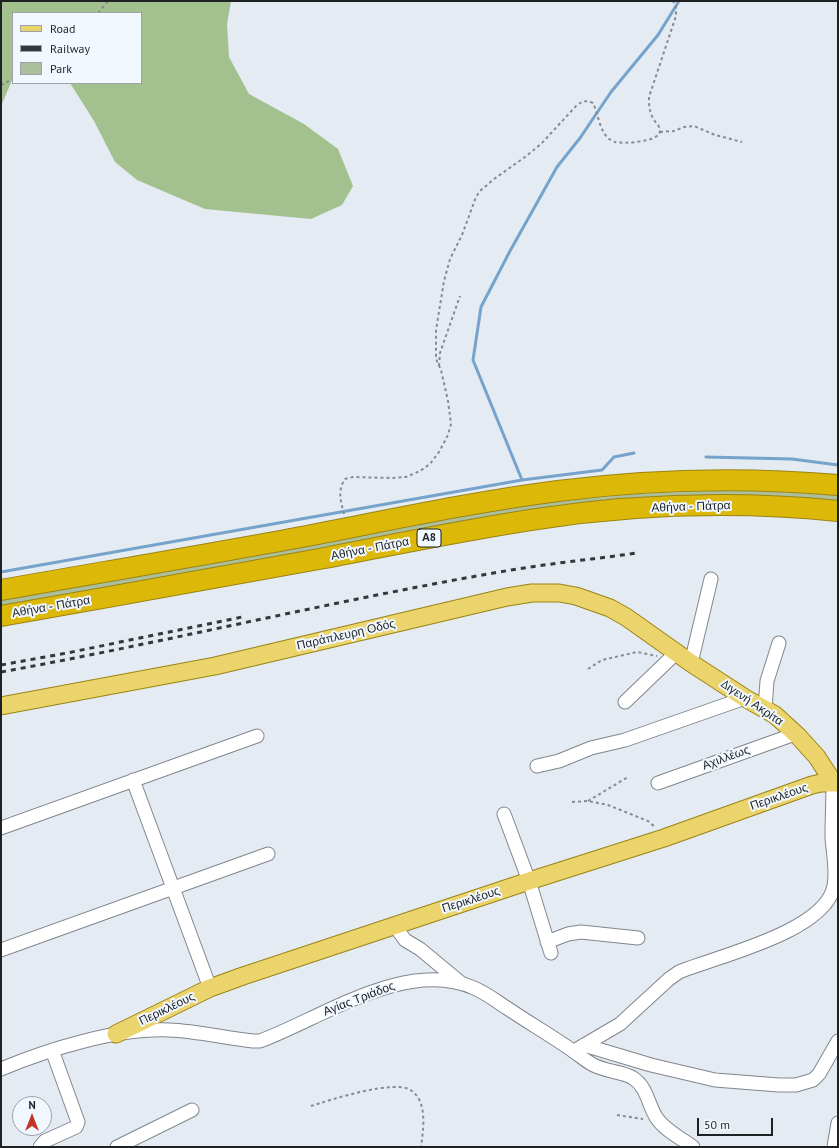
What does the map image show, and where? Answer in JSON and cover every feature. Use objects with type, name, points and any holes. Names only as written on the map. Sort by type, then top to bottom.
[{"type":"highway","name":"Αθήνα - Πάτρα","points":[[1,590],[257,545],[458,506],[559,491],[637,483],[707,480],[766,480],[838,485]]},
{"type":"highway","name":"Αθήνα - Πάτρα","points":[[1,616],[262,570],[488,527],[562,516],[637,509],[714,506],[764,506],[838,511]]},
{"type":"main road","name":"Παράπλευρη Οδός","points":[[1,706],[215,666],[493,600],[532,593],[559,593],[576,596],[610,608],[626,617],[673,656]]},
{"type":"main road","name":"Διγενή Ακρίτα","points":[[673,656],[691,663],[775,716],[817,757],[835,782]]},
{"type":"main road","name":"Περικλέους","points":[[116,1034],[210,988],[529,881],[664,838],[812,785],[835,782]]},
{"type":"street","points":[[691,663],[711,579]]},
{"type":"street","points":[[765,709],[767,681],[779,643]]},
{"type":"street","points":[[625,702],[673,656]]},
{"type":"street","points":[[537,766],[559,761],[591,748],[625,740],[745,698]]},
{"type":"street","name":"Αχιλλέως","points":[[658,783],[795,734]]},
{"type":"street","points":[[1,828],[257,736]]},
{"type":"street","points":[[134,780],[210,988]]},
{"type":"street","points":[[579,1048],[620,1024],[669,979],[680,972],[778,936],[818,911],[827,903],[832,895],[835,872],[832,838],[835,782]]},
{"type":"street","points":[[504,814],[529,881],[549,947],[568,934],[581,932],[638,938]]},
{"type":"street","points":[[1,950],[268,854]]},
{"type":"street","points":[[395,926],[405,940],[420,949],[461,983]]},
{"type":"street","name":"Αγίας Τριάδος","points":[[1,1069],[52,1050],[116,1034],[168,1030],[253,1041],[260,1040],[339,1005],[382,988],[400,983],[421,980],[439,980],[461,983],[474,988],[579,1048],[598,1068],[633,1078],[642,1086],[656,1117],[667,1128],[693,1147]]},
{"type":"street","points":[[579,1048],[715,1080],[779,1085],[796,1084],[813,1080],[819,1074],[838,1040]]},
{"type":"street","points":[[40,1147],[45,1141],[73,1129],[78,1122],[52,1050]]},
{"type":"street","points":[[117,1147],[192,1110]]},
{"type":"street","points":[[834,1147],[838,1123]]},
{"type":"path","points":[[99,12],[108,1]]},
{"type":"path","points":[[660,132],[659,125],[653,119],[649,107],[650,97],[676,16],[676,6],[673,1]]},
{"type":"path","points":[[1,85],[12,80]]},
{"type":"path","points":[[344,514],[340,493],[341,485],[345,479],[352,477],[406,477],[420,471],[430,464],[439,452],[448,435],[451,424],[450,412],[436,359],[436,330],[444,281],[450,259],[462,235],[472,206],[480,191],[530,153],[577,105],[587,100],[593,103],[607,137],[614,142],[654,139],[660,132],[674,131],[684,127],[694,126],[715,135],[742,142]]},
{"type":"path","points":[[439,366],[440,353],[460,296]]},
{"type":"path","points":[[588,669],[602,660],[636,652],[673,656]]},
{"type":"path","points":[[588,801],[628,777]]},
{"type":"path","points":[[572,802],[588,801],[608,805],[648,821],[664,838]]},
{"type":"path","points":[[311,1106],[352,1094],[393,1086],[407,1088],[413,1092],[418,1099],[423,1112],[421,1147]]},
{"type":"path","points":[[617,1115],[639,1119],[656,1117]]},
{"type":"green space","points":[[1,1],[231,1],[227,24],[229,57],[249,94],[304,124],[338,149],[353,186],[342,205],[311,219],[205,209],[137,180],[115,162],[94,121],[71,84],[142,84],[142,12],[12,12],[12,80],[1,106]]},
{"type":"green space","points":[[739,490],[838,495],[838,501],[765,496],[740,496],[261,560],[1,606],[1,600],[309,546],[535,504],[637,494]]},
{"type":"waterway","points":[[522,480],[473,360],[481,307],[510,251],[557,167],[580,138],[611,92],[658,35],[679,1]]},
{"type":"waterway","points":[[1,572],[522,480],[602,470],[614,457],[634,453]]},
{"type":"waterway","points":[[706,457],[792,459],[838,465]]},
{"type":"railway","points":[[1,672],[447,581],[637,553]]},
{"type":"railway","points":[[1,665],[242,617]]}]
